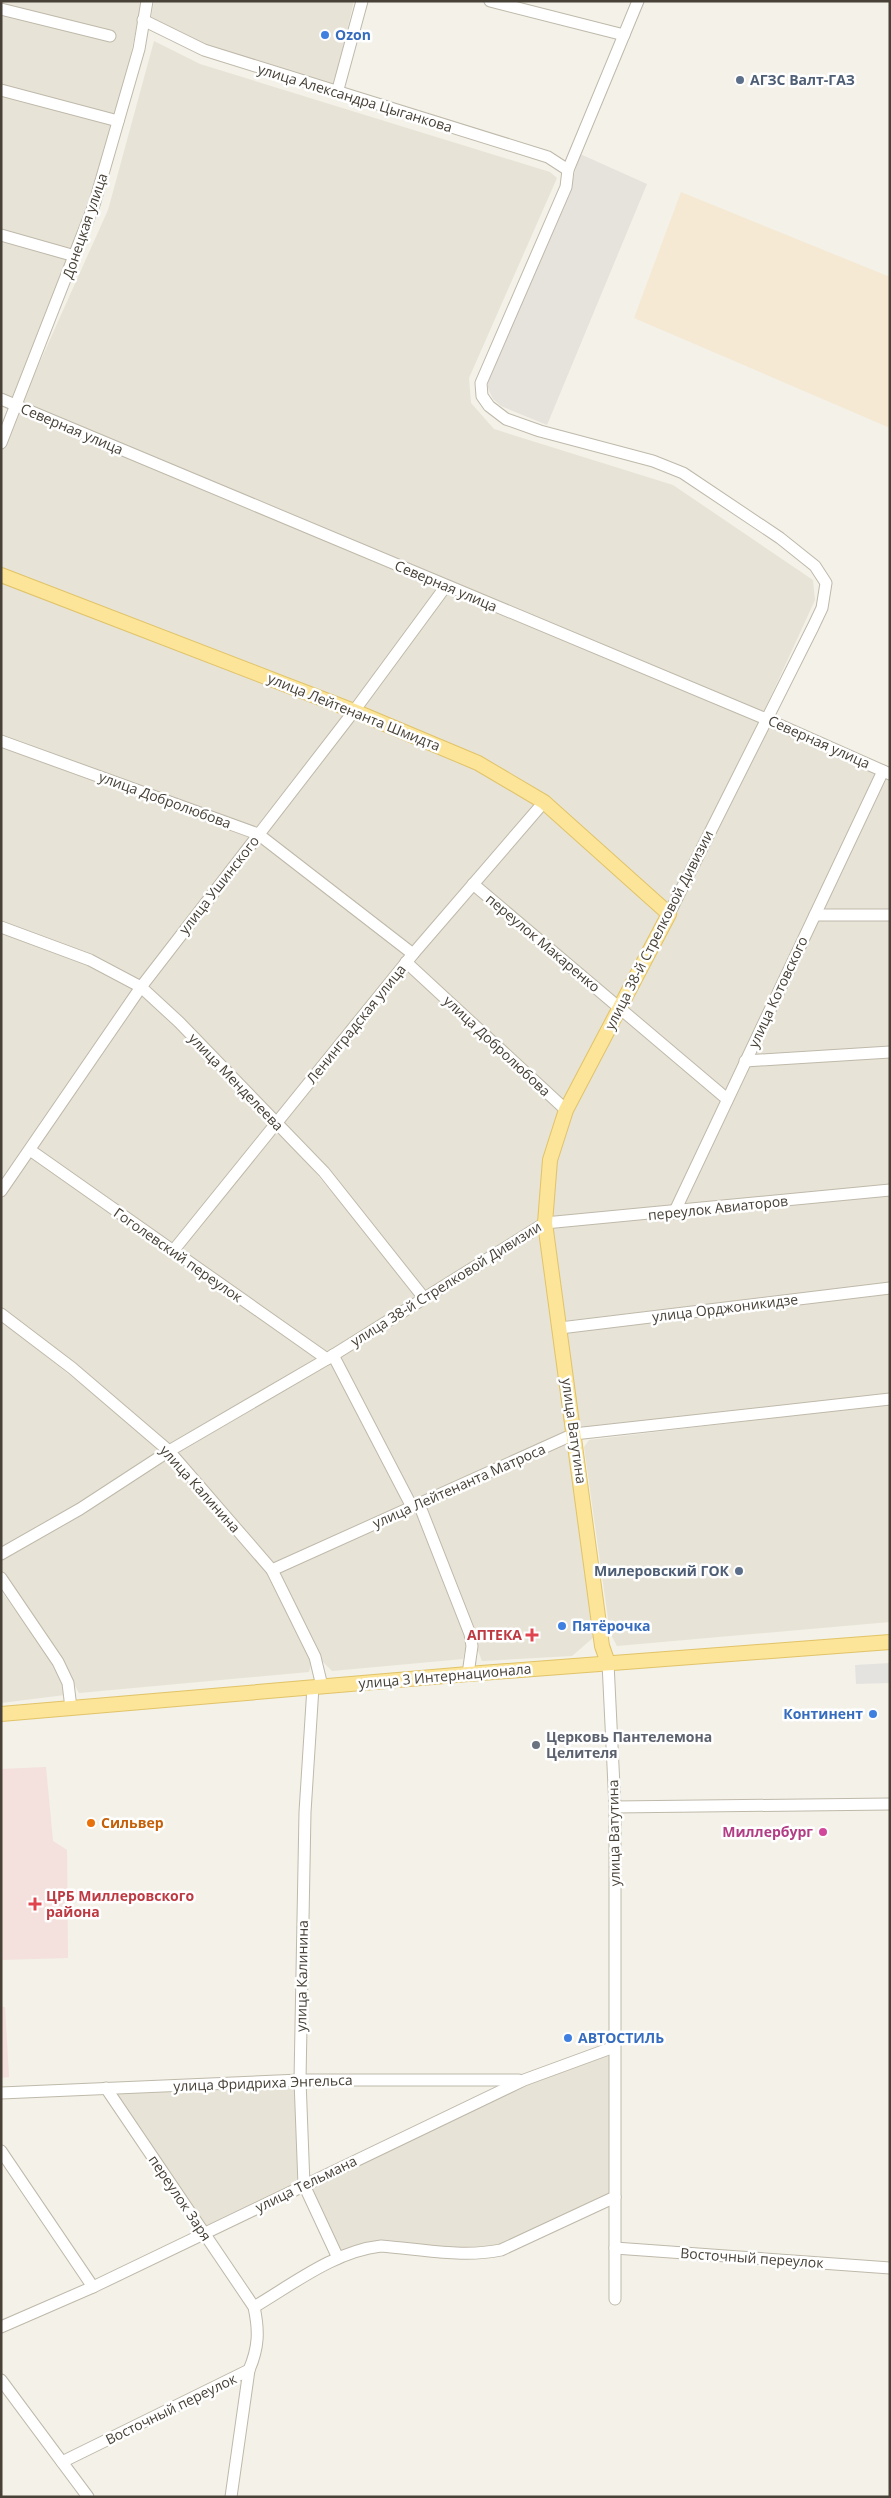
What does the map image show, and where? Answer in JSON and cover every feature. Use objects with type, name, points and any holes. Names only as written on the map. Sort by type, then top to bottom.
[{"type":"main road","name":"улица Лейтенанта Шмидта","points":[[1,575],[354,710],[478,763],[544,802],[669,914]]},
{"type":"main road","name":"улица 38-й Стрелковой Дивизии","points":[[545,1223],[550,1160],[566,1110],[669,914]]},
{"type":"main road","name":"улица Ватутина","points":[[545,1223],[602,1646],[608,1663]]},
{"type":"main road","name":"улица 3 Интернационала","points":[[1,1714],[318,1686],[890,1642]]},
{"type":"street","name":"Донецкая улица","points":[[1,443],[94,205],[139,49],[147,1]]},
{"type":"street","points":[[337,93],[362,1]]},
{"type":"street","points":[[490,1],[624,35]]},
{"type":"street","points":[[568,170],[638,1]]},
{"type":"street","points":[[1,8],[110,36]]},
{"type":"street","name":"улица Александра Цыганкова","points":[[143,20],[204,50],[337,93],[548,157],[568,170]]},
{"type":"street","points":[[1,90],[118,121]]},
{"type":"street","name":"улица 38-й Стрелковой Дивизии","points":[[568,170],[566,187],[485,371],[481,383],[482,396],[498,416],[518,424],[653,461],[683,473],[735,506],[780,538],[816,566],[826,583],[822,608],[669,914]]},
{"type":"street","points":[[1,235],[75,256]]},
{"type":"street","name":"Северная улица","points":[[1,399],[766,719],[886,772]]},
{"type":"street","name":"улица Ушинского","points":[[1,1191],[141,987],[354,710],[446,586]]},
{"type":"street","name":"улица Добролюбова","points":[[1,741],[258,834],[409,958],[566,1110]]},
{"type":"street","name":"улица Котовского","points":[[674,1213],[815,914],[886,772]]},
{"type":"street","name":"Ленинградская улица","points":[[173,1250],[409,958],[544,802]]},
{"type":"street","name":"переулок Макаренко","points":[[473,884],[727,1099]]},
{"type":"street","points":[[815,914],[890,915]]},
{"type":"street","name":"улица Менделеева","points":[[1,927],[90,960],[141,987],[179,1022],[324,1172],[424,1298]]},
{"type":"street","points":[[745,1061],[890,1052]]},
{"type":"street","name":"Гоголевский переулок","points":[[30,1150],[330,1357],[416,1506],[470,1634],[472,1646],[468,1674]]},
{"type":"street","name":"переулок Авиаторов","points":[[545,1223],[674,1213],[890,1190]]},
{"type":"street","name":"улица 38-й Стрелковой Дивизии","points":[[1,1554],[80,1509],[169,1451],[330,1357],[545,1223]]},
{"type":"street","name":"улица Орджоникидзе","points":[[560,1328],[890,1288]]},
{"type":"street","name":"улица Калинина","points":[[1,1314],[72,1368],[169,1451],[272,1570],[316,1657],[318,1686],[305,1812],[300,2080],[304,2185],[338,2258]]},
{"type":"street","name":"улица Лейтенанта Матроса","points":[[272,1570],[574,1434],[890,1399]]},
{"type":"street","points":[[1,1578],[61,1668],[68,1683],[71,1708]]},
{"type":"street","name":"улица Ватутина","points":[[608,1663],[615,1807],[615,2299]]},
{"type":"street","points":[[615,1807],[890,1804]]},
{"type":"street","name":"улица Тельмана","points":[[1,2327],[92,2287],[524,2080],[614,2047]]},
{"type":"street","name":"улица Фридриха Энгельса","points":[[1,2093],[300,2080],[524,2080]]},
{"type":"street","name":"переулок Заря","points":[[106,2088],[254,2307]]},
{"type":"street","points":[[1,2151],[92,2287]]},
{"type":"street","points":[[254,2307],[338,2258],[368,2247],[381,2246],[466,2253],[485,2253],[501,2250],[614,2197]]},
{"type":"street","name":"Восточный переулок","points":[[615,2248],[890,2268]]},
{"type":"street","name":"Восточный переулок","points":[[62,2462],[249,2370],[257,2352],[258,2337],[254,2307]]},
{"type":"street","points":[[231,2497],[249,2370]]},
{"type":"street","points":[[1,2380],[88,2497]]},
{"type":"shaded area","points":[[1,1],[142,1],[117,119],[1,87]]},
{"type":"shaded area","points":[[154,1],[354,1],[334,85],[205,45],[151,18]]},
{"type":"shaded area","points":[[154,41],[200,64],[550,172],[557,178],[469,378],[471,403],[494,429],[673,485],[813,580],[815,600],[764,711],[22,402],[108,210]]},
{"type":"shaded area","points":[[1,94],[113,124],[74,252],[1,231]]},
{"type":"shaded area","points":[[580,154],[647,184],[547,425],[501,406],[493,399],[488,388],[488,377],[570,189]]},
{"type":"shaded area","points":[[681,192],[890,277],[890,428],[634,318]]},
{"type":"shaded area","points":[[1,240],[70,259],[14,398],[1,394]]},
{"type":"shaded area","points":[[17,409],[440,587],[352,707],[1,571],[1,450]]},
{"type":"shaded area","points":[[1,576],[349,712],[257,830],[1,739]]},
{"type":"shaded area","points":[[447,591],[761,721],[668,909],[545,798],[362,708]]},
{"type":"shaded area","points":[[354,714],[477,766],[540,803],[413,950],[262,834]]},
{"type":"shaded area","points":[[768,722],[881,772],[727,1096],[622,1007]]},
{"type":"shaded area","points":[[1,744],[254,835],[140,983],[1,925]]},
{"type":"shaded area","points":[[887,778],[890,780],[890,910],[823,910]]},
{"type":"shaded area","points":[[543,808],[666,916],[619,1003],[479,884]]},
{"type":"shaded area","points":[[258,839],[408,955],[276,1119],[146,986]]},
{"type":"shaded area","points":[[473,887],[618,1008],[565,1106],[409,962]]},
{"type":"shaded area","points":[[816,917],[890,918],[890,1048],[751,1057]]},
{"type":"shaded area","points":[[1,929],[89,963],[137,988],[1,1185]]},
{"type":"shaded area","points":[[406,966],[563,1111],[541,1222],[423,1295],[283,1123]]},
{"type":"shaded area","points":[[141,992],[272,1124],[173,1246],[33,1150]]},
{"type":"shaded area","points":[[621,1013],[723,1100],[672,1209],[550,1219],[555,1161],[570,1110]]},
{"type":"shaded area","points":[[890,1055],[890,1188],[678,1209],[747,1064]]},
{"type":"shaded area","points":[[276,1126],[421,1298],[327,1357],[175,1250]]},
{"type":"shaded area","points":[[30,1152],[324,1359],[169,1449],[1,1315],[1,1193]]},
{"type":"shaded area","points":[[890,1193],[890,1283],[564,1321],[550,1227]]},
{"type":"shaded area","points":[[545,1225],[572,1433],[413,1506],[334,1356]]},
{"type":"shaded area","points":[[890,1291],[890,1397],[576,1432],[562,1330]]},
{"type":"shaded area","points":[[1,1320],[164,1451],[1,1550]]},
{"type":"shaded area","points":[[332,1358],[409,1506],[273,1567],[171,1451]]},
{"type":"shaded area","points":[[890,1404],[890,1622],[617,1646],[610,1633],[584,1447],[589,1440]]},
{"type":"shaded area","points":[[573,1438],[594,1637],[572,1656],[482,1661],[421,1505]]},
{"type":"shaded area","points":[[169,1453],[270,1571],[312,1660],[309,1672],[79,1693],[64,1666],[1,1576],[1,1555]]},
{"type":"shaded area","points":[[418,1506],[467,1640],[463,1659],[332,1671],[323,1662],[273,1571]]},
{"type":"shaded area","points":[[1,1591],[59,1670],[65,1695],[1,1703]]},
{"type":"shaded area","points":[[890,1663],[890,1683],[856,1684],[855,1665]]},
{"type":"shaded area","name":"ЦРБ Миллеровского района","points":[[46,1767],[53,1841],[67,1850],[68,1958],[1,1960],[1,1769]]},
{"type":"shaded area","points":[[1,2007],[5,2007],[9,2077],[1,2078]]},
{"type":"shaded area","points":[[612,2050],[613,2195],[501,2249],[381,2244],[339,2257],[305,2186],[526,2082]]},
{"type":"shaded area","points":[[298,2083],[302,2184],[205,2230],[110,2091]]},
{"type":"place","name":"Ozon","points":[[325,35]]},
{"type":"place","name":"АГЗС Валт-ГАЗ","points":[[740,80]]},
{"type":"place","name":"Милеровский ГОК","points":[[739,1571]]},
{"type":"place","name":"Пятёрочка","points":[[562,1626]]},
{"type":"place","name":"АПТЕКА","points":[[532,1635]]},
{"type":"place","name":"Континент","points":[[873,1714]]},
{"type":"place","name":"Церковь Пантелемона Целителя","points":[[536,1745]]},
{"type":"place","name":"Сильвер","points":[[91,1823]]},
{"type":"place","name":"Миллербург","points":[[823,1832]]},
{"type":"place","name":"ЦРБ Миллеровского района","points":[[35,1904]]},
{"type":"place","name":"АВТОСТИЛЬ","points":[[568,2038]]}]
